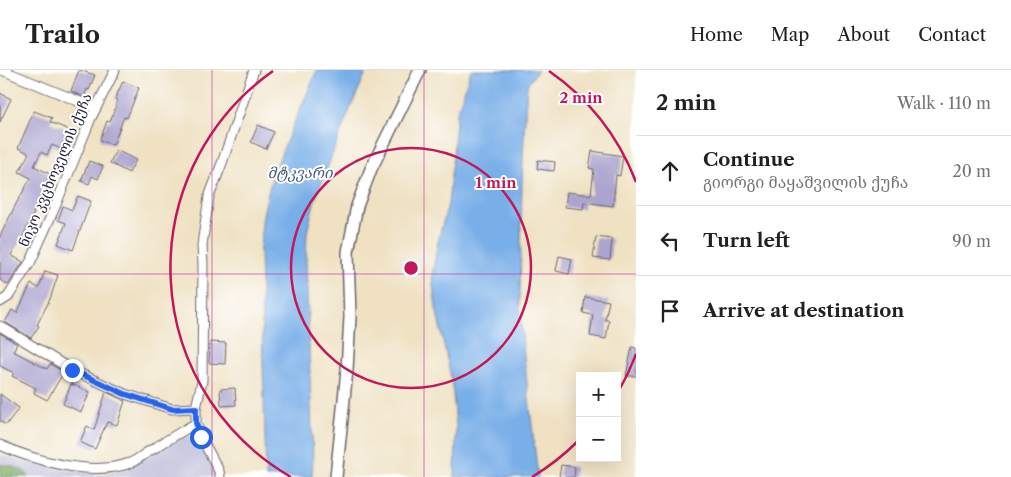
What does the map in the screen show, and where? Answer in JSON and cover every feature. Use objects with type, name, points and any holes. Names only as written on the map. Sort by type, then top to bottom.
[{"type":"street","points":[[2,70],[95,108]]},
{"type":"street","name":"ნიკო კვცხოველის ქუჩა","points":[[0,302],[8,297],[31,260],[55,207],[95,108],[115,70]]},
{"type":"street","points":[[220,477],[219,471],[201,437],[196,423],[196,408],[202,381],[202,245],[209,197],[254,70]]},
{"type":"street","points":[[336,477],[347,370],[350,317],[348,252],[357,206],[371,170],[420,70]]},
{"type":"street","points":[[0,326],[72,370],[125,394],[172,409],[196,408]]},
{"type":"street","points":[[0,446],[20,454],[80,469],[110,470],[130,463],[196,423]]},
{"type":"shaded area","points":[[183,434],[199,441],[218,477],[0,477],[0,455],[47,467],[105,475],[126,469]]},
{"type":"green space","points":[[0,464],[20,469],[29,477],[0,477]]},
{"type":"water","name":"მტკვარი","points":[[317,70],[367,70],[343,126],[314,203],[307,233],[306,261],[312,477],[266,477],[260,250],[262,219],[267,196],[286,141]]},
{"type":"water","points":[[471,70],[538,70],[527,85],[522,182],[520,302],[523,347],[538,477],[455,477],[456,426],[452,383],[436,308],[432,276],[438,241],[448,204],[457,112]]},
{"type":"building","points":[[79,70],[95,75],[84,97],[71,91]]},
{"type":"building","points":[[123,81],[139,88],[127,118],[124,117],[113,145],[100,140],[107,121],[110,122],[118,100],[115,99]]},
{"type":"building","points":[[0,93],[11,99],[0,122]]},
{"type":"building","points":[[34,111],[52,118],[50,122],[74,132],[66,151],[52,145],[47,155],[41,152],[34,166],[50,174],[46,182],[49,184],[33,212],[23,236],[11,255],[23,262],[8,285],[0,280],[0,236],[31,178],[19,172],[29,153],[18,148]]},
{"type":"building","points":[[258,125],[274,132],[266,149],[251,142]]},
{"type":"building","points":[[116,150],[136,160],[129,173],[110,163]]},
{"type":"building","points":[[592,151],[623,156],[620,176],[616,175],[613,206],[584,202],[583,209],[565,207],[567,192],[591,195],[594,169],[589,168]]},
{"type":"building","points":[[538,160],[555,162],[554,171],[537,169]]},
{"type":"building","points":[[89,161],[103,166],[98,179],[92,176],[89,184],[81,181]]},
{"type":"building","points":[[78,196],[91,201],[73,250],[58,244],[66,223],[58,220],[63,206],[72,210]]},
{"type":"building","points":[[596,237],[612,239],[610,260],[593,258]]},
{"type":"building","points":[[559,256],[572,259],[569,274],[556,271]]},
{"type":"building","points":[[45,271],[58,275],[50,299],[37,325],[39,326],[31,338],[5,322],[12,310],[17,313],[31,284],[39,288]]},
{"type":"building","points":[[585,297],[609,301],[605,320],[609,320],[606,339],[590,336],[593,315],[583,313]]},
{"type":"building","points":[[0,333],[17,344],[13,351],[47,369],[50,364],[64,372],[47,400],[34,393],[36,388],[12,376],[14,373],[0,366]]},
{"type":"building","points":[[210,342],[226,343],[225,364],[209,363]]},
{"type":"building","points":[[632,347],[636,348],[636,376],[626,376]]},
{"type":"building","points":[[71,384],[90,392],[81,412],[63,404]]},
{"type":"building","points":[[235,388],[236,405],[221,406],[220,389]]},
{"type":"building","points":[[106,392],[125,401],[117,425],[107,422],[95,449],[80,442],[87,426],[94,430]]},
{"type":"building","points":[[0,394],[19,408],[6,425],[0,421]]},
{"type":"building","points":[[561,465],[575,467],[574,477],[559,477]]},
{"type":"route","points":[[72,370],[125,394],[172,409],[196,408],[196,423],[201,437]]}]
